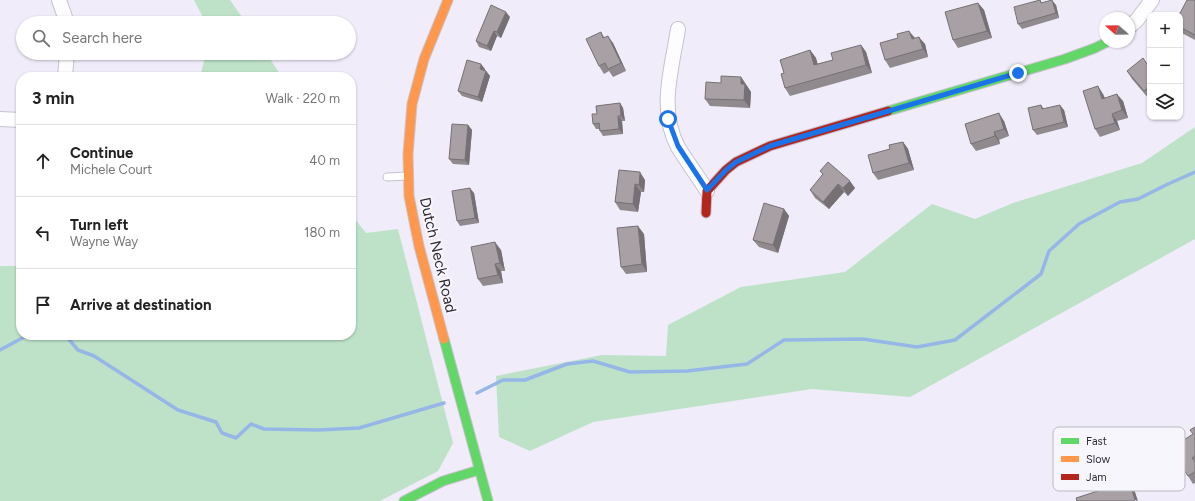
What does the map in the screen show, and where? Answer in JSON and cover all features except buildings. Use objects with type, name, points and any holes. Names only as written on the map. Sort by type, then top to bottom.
[{"type":"street","points":[[59,0],[64,16]]},
{"type":"street","name":"Dutch Neck Road","points":[[448,0],[424,59],[412,104],[409,130],[408,176],[419,246],[488,501]]},
{"type":"street","points":[[1135,22],[1152,0]]},
{"type":"street","points":[[678,29],[666,107],[668,119],[678,146],[707,190],[706,213]]},
{"type":"street","points":[[707,190],[736,162],[770,146],[1065,59],[1099,46]]},
{"type":"street","points":[[66,72],[67,60]]},
{"type":"street","points":[[0,119],[16,120]]},
{"type":"street","points":[[404,501],[443,482],[479,470]]},
{"type":"lane","points":[[387,177],[408,176]]},
{"type":"green space","points":[[194,0],[230,0],[241,16],[202,16]]},
{"type":"green space","points":[[204,60],[271,60],[279,72],[201,72]]},
{"type":"green space","points":[[1195,127],[1195,239],[910,397],[812,389],[593,422],[530,451],[499,437],[496,376],[602,355],[666,356],[668,325],[741,287],[845,272],[932,204],[975,219],[1013,203],[1142,163]]},
{"type":"green space","points":[[356,220],[366,233],[398,229],[453,443],[438,471],[380,501],[0,501],[0,266],[16,266],[16,340],[356,340]]},
{"type":"waterway","points":[[477,393],[503,380],[525,380],[567,364],[593,361],[630,372],[687,371],[747,364],[784,340],[863,339],[917,347],[955,340],[1041,274],[1049,251],[1079,224],[1120,202],[1138,199],[1195,172]]},
{"type":"waterway","points":[[0,350],[19,340]]},
{"type":"waterway","points":[[69,340],[78,350],[94,356],[178,410],[216,422],[222,433],[236,438],[251,424],[264,429],[318,430],[359,428],[444,403]]},
{"type":"traffic: fast","points":[[888,111],[1065,59],[1099,46]]},
{"type":"traffic: fast","points":[[444,339],[488,501]]},
{"type":"traffic: fast","points":[[404,501],[443,481],[479,470]]},
{"type":"traffic: slow","points":[[444,339],[419,246],[409,196],[408,154],[412,104],[424,59],[448,0]]},
{"type":"traffic: jam","points":[[706,213],[707,191],[726,170],[736,162],[770,146],[888,111]]},
{"type":"route","points":[[668,119],[678,146],[707,190],[736,162],[770,146],[1018,73]]}]
